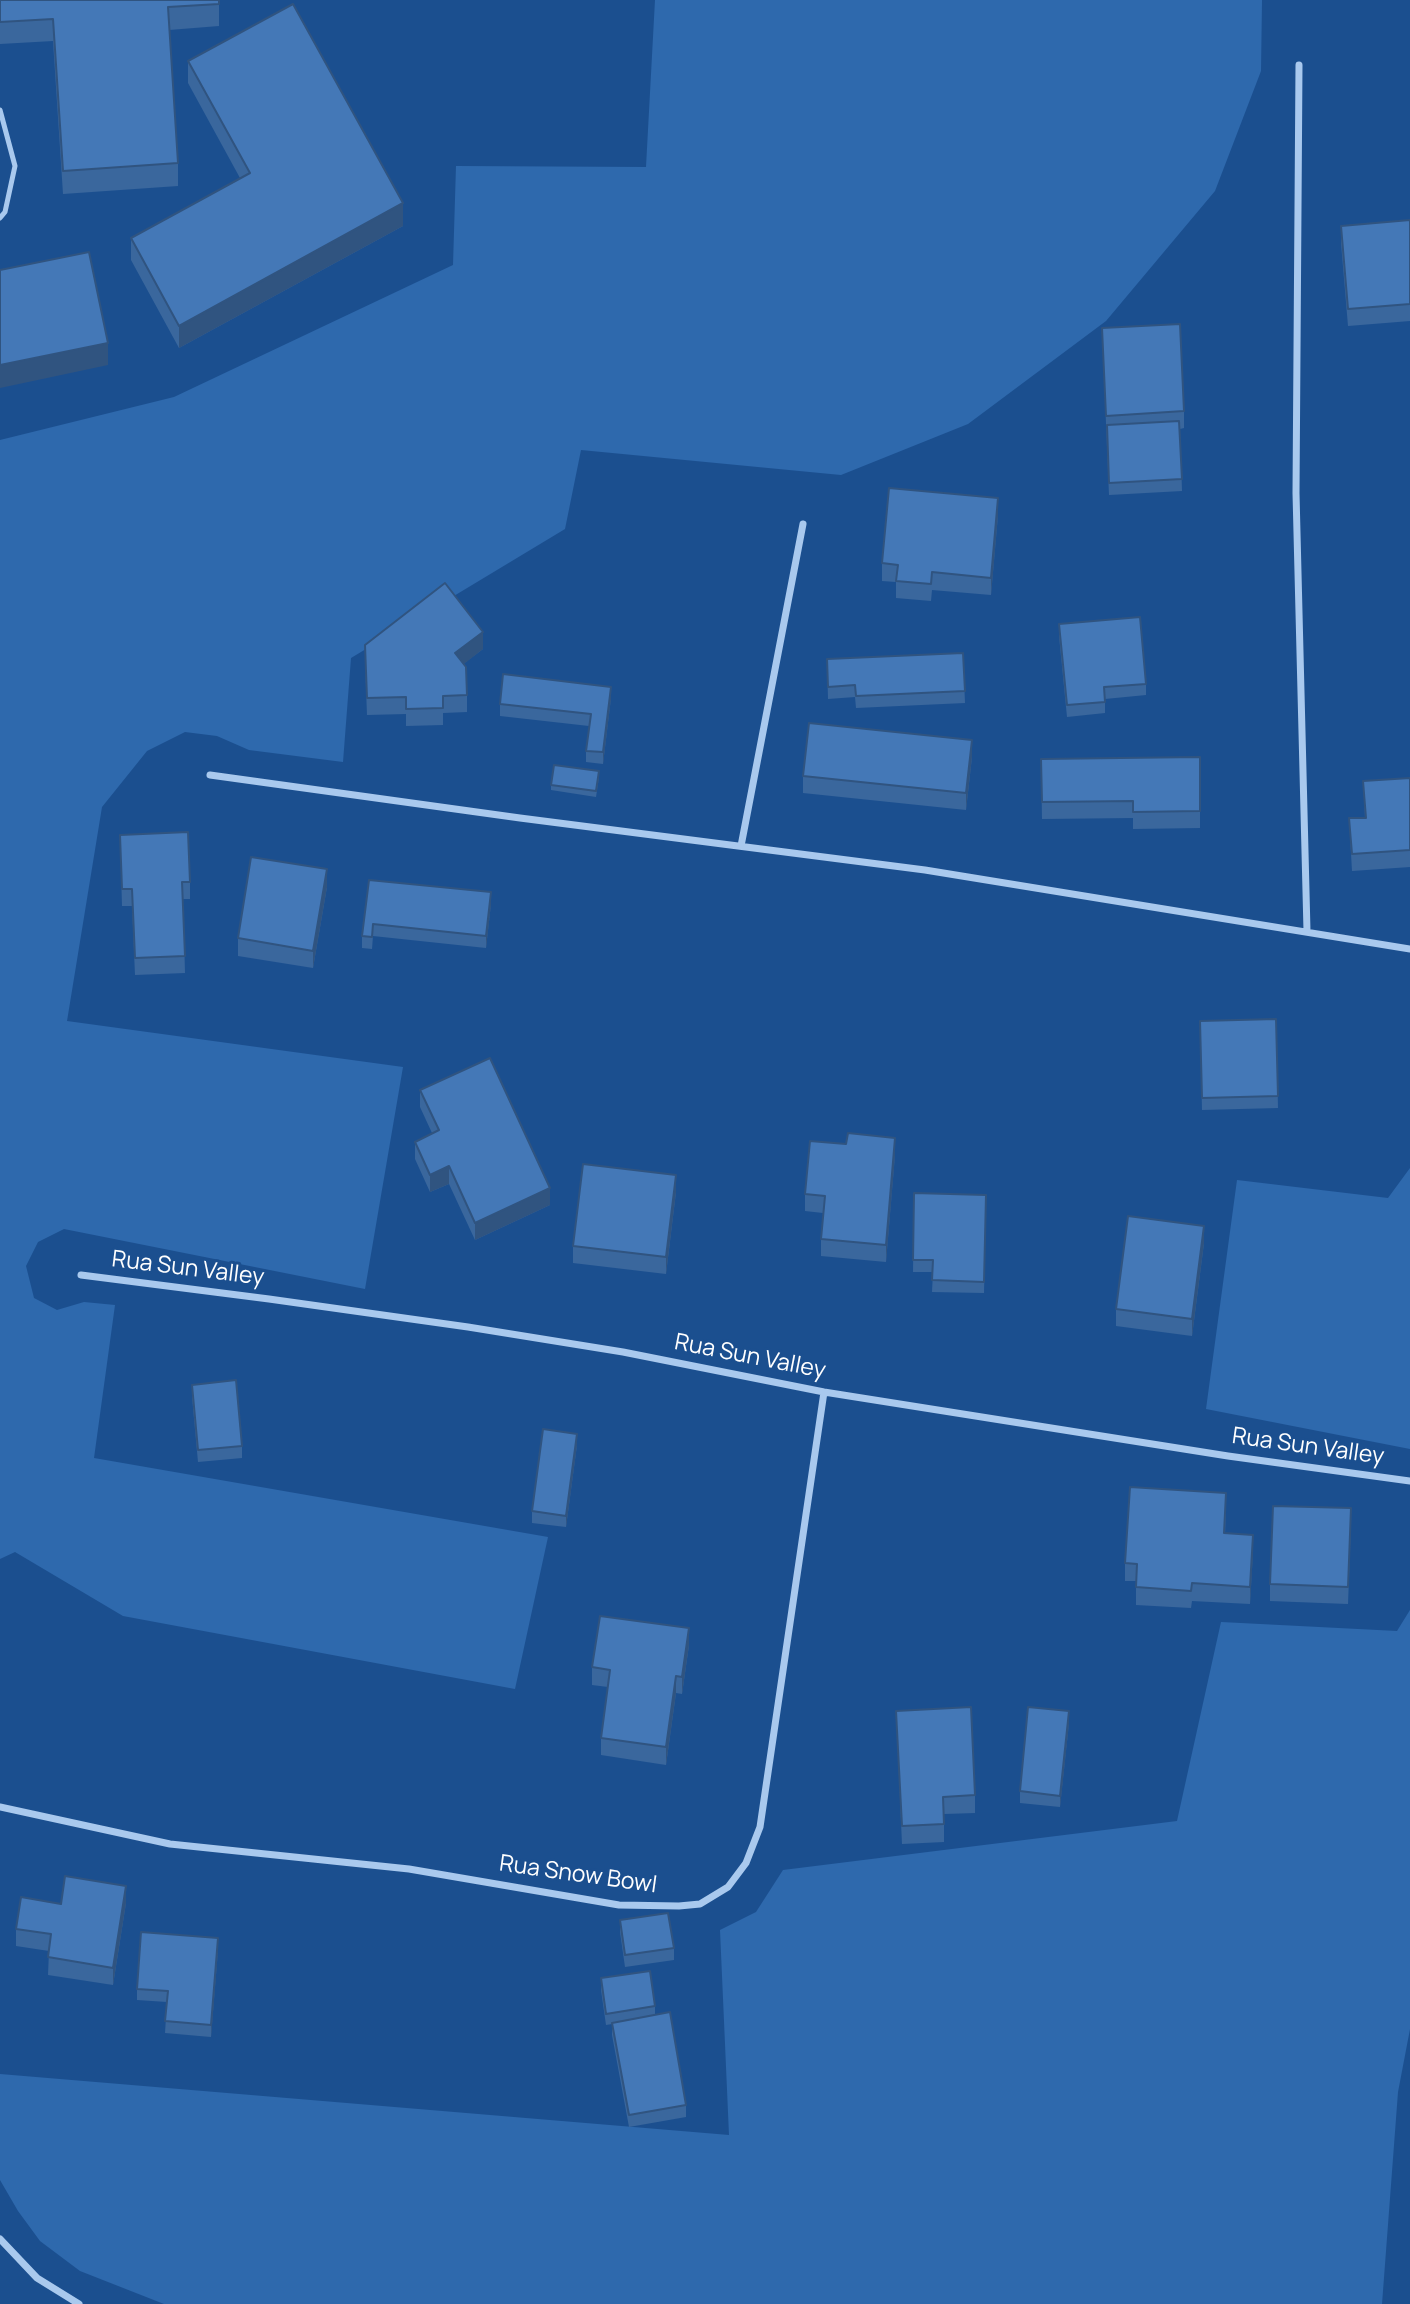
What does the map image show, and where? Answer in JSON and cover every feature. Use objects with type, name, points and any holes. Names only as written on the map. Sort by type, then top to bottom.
[{"type":"street","points":[[1298,65],[1296,493],[1307,931]]},
{"type":"street","points":[[741,846],[803,524]]},
{"type":"street","points":[[210,775],[925,870],[1410,949]]},
{"type":"street","name":"Rua Sun Valley","points":[[81,1275],[468,1327],[623,1352],[824,1392],[1410,1482]]},
{"type":"street","name":"Rua Snow Bowl","points":[[0,1807],[170,1844],[409,1869],[619,1905],[700,1904],[728,1887],[747,1863],[760,1827],[824,1392]]},
{"type":"street","points":[[0,2239],[37,2278],[79,2304]]},
{"type":"lane","points":[[0,110],[15,166],[5,212],[0,218]]},
{"type":"shaded area","points":[[655,0],[1262,0],[1261,71],[1215,191],[1106,321],[968,424],[841,475],[581,450],[565,529],[351,658],[343,762],[249,750],[217,736],[185,732],[147,751],[102,807],[67,1021],[403,1067],[365,1289],[64,1229],[38,1242],[26,1266],[34,1298],[57,1310],[84,1302],[115,1305],[94,1458],[548,1537],[515,1689],[123,1616],[15,1552],[0,1559],[0,440],[174,397],[453,265],[456,166],[646,167]]},
{"type":"shaded area","points":[[1410,1168],[1410,1449],[1206,1409],[1237,1180],[1388,1198]]},
{"type":"shaded area","points":[[1410,1610],[1410,2029],[1398,2092],[1382,2304],[164,2304],[80,2271],[40,2241],[0,2180],[0,2074],[729,2135],[720,1930],[756,1912],[783,1870],[1177,1821],[1221,1622],[1397,1631]]},
{"type":"building","points":[[0,0],[219,0],[219,4],[168,7],[178,163],[63,171],[53,19],[0,22]]},
{"type":"building","points":[[293,4],[403,203],[179,326],[131,238],[250,173],[188,61]]},
{"type":"building","points":[[1410,220],[1410,304],[1348,309],[1341,226]]},
{"type":"building","points":[[89,252],[108,343],[0,365],[0,270]]},
{"type":"building","points":[[1180,324],[1184,411],[1106,416],[1102,328]]},
{"type":"building","points":[[1179,421],[1182,479],[1109,483],[1107,425]]},
{"type":"building","points":[[889,488],[998,498],[991,578],[932,572],[931,584],[896,581],[898,565],[882,563]]},
{"type":"building","points":[[445,583],[483,632],[455,653],[466,667],[467,695],[443,696],[443,708],[406,709],[406,697],[367,698],[365,645]]},
{"type":"building","points":[[1140,617],[1146,684],[1104,687],[1105,702],[1067,705],[1059,624]]},
{"type":"building","points":[[963,653],[965,691],[856,696],[855,685],[828,687],[827,659]]},
{"type":"building","points":[[503,674],[611,687],[603,752],[586,751],[591,714],[500,704]]},
{"type":"building","points":[[809,723],[972,740],[966,793],[803,776]]},
{"type":"building","points":[[1200,757],[1200,811],[1133,812],[1133,801],[1042,802],[1041,759]]},
{"type":"building","points":[[554,765],[599,771],[596,791],[551,785]]},
{"type":"building","points":[[1410,778],[1410,850],[1352,854],[1349,818],[1366,818],[1363,781]]},
{"type":"building","points":[[188,832],[190,882],[182,882],[185,956],[135,958],[132,889],[122,889],[120,835]]},
{"type":"building","points":[[251,857],[327,869],[313,951],[238,938]]},
{"type":"building","points":[[369,880],[491,892],[486,936],[373,924],[372,937],[362,936]]},
{"type":"building","points":[[1276,1019],[1278,1096],[1202,1098],[1200,1021]]},
{"type":"building","points":[[490,1058],[550,1188],[475,1223],[449,1166],[430,1175],[415,1142],[439,1130],[420,1090]]},
{"type":"building","points":[[848,1133],[895,1138],[886,1245],[821,1239],[825,1196],[805,1194],[810,1141],[846,1144]]},
{"type":"building","points":[[583,1164],[676,1175],[666,1257],[573,1246]]},
{"type":"building","points":[[914,1193],[986,1195],[984,1282],[932,1280],[933,1260],[913,1260]]},
{"type":"building","points":[[1128,1216],[1204,1226],[1192,1319],[1116,1309]]},
{"type":"building","points":[[236,1380],[242,1446],[198,1450],[192,1385]]},
{"type":"building","points":[[543,1429],[577,1434],[566,1516],[532,1511]]},
{"type":"building","points":[[1130,1487],[1226,1493],[1224,1533],[1253,1535],[1250,1587],[1192,1583],[1191,1591],[1136,1587],[1137,1564],[1125,1563]]},
{"type":"building","points":[[1273,1506],[1351,1508],[1348,1587],[1270,1584]]},
{"type":"building","points":[[600,1616],[689,1628],[682,1677],[676,1676],[666,1747],[601,1738],[610,1670],[592,1667]]},
{"type":"building","points":[[971,1707],[975,1795],[943,1797],[944,1824],[902,1826],[896,1711]]},
{"type":"building","points":[[1028,1707],[1069,1711],[1060,1796],[1020,1791]]},
{"type":"building","points":[[65,1876],[126,1886],[113,1968],[48,1957],[51,1934],[16,1929],[21,1897],[61,1904]]},
{"type":"building","points":[[668,1913],[674,1948],[625,1955],[620,1920]]},
{"type":"building","points":[[141,1932],[218,1938],[211,2025],[165,2021],[168,1991],[137,1989]]},
{"type":"building","points":[[650,1971],[655,2006],[606,2014],[601,1978]]},
{"type":"building","points":[[670,2012],[686,2105],[629,2115],[612,2023]]}]
